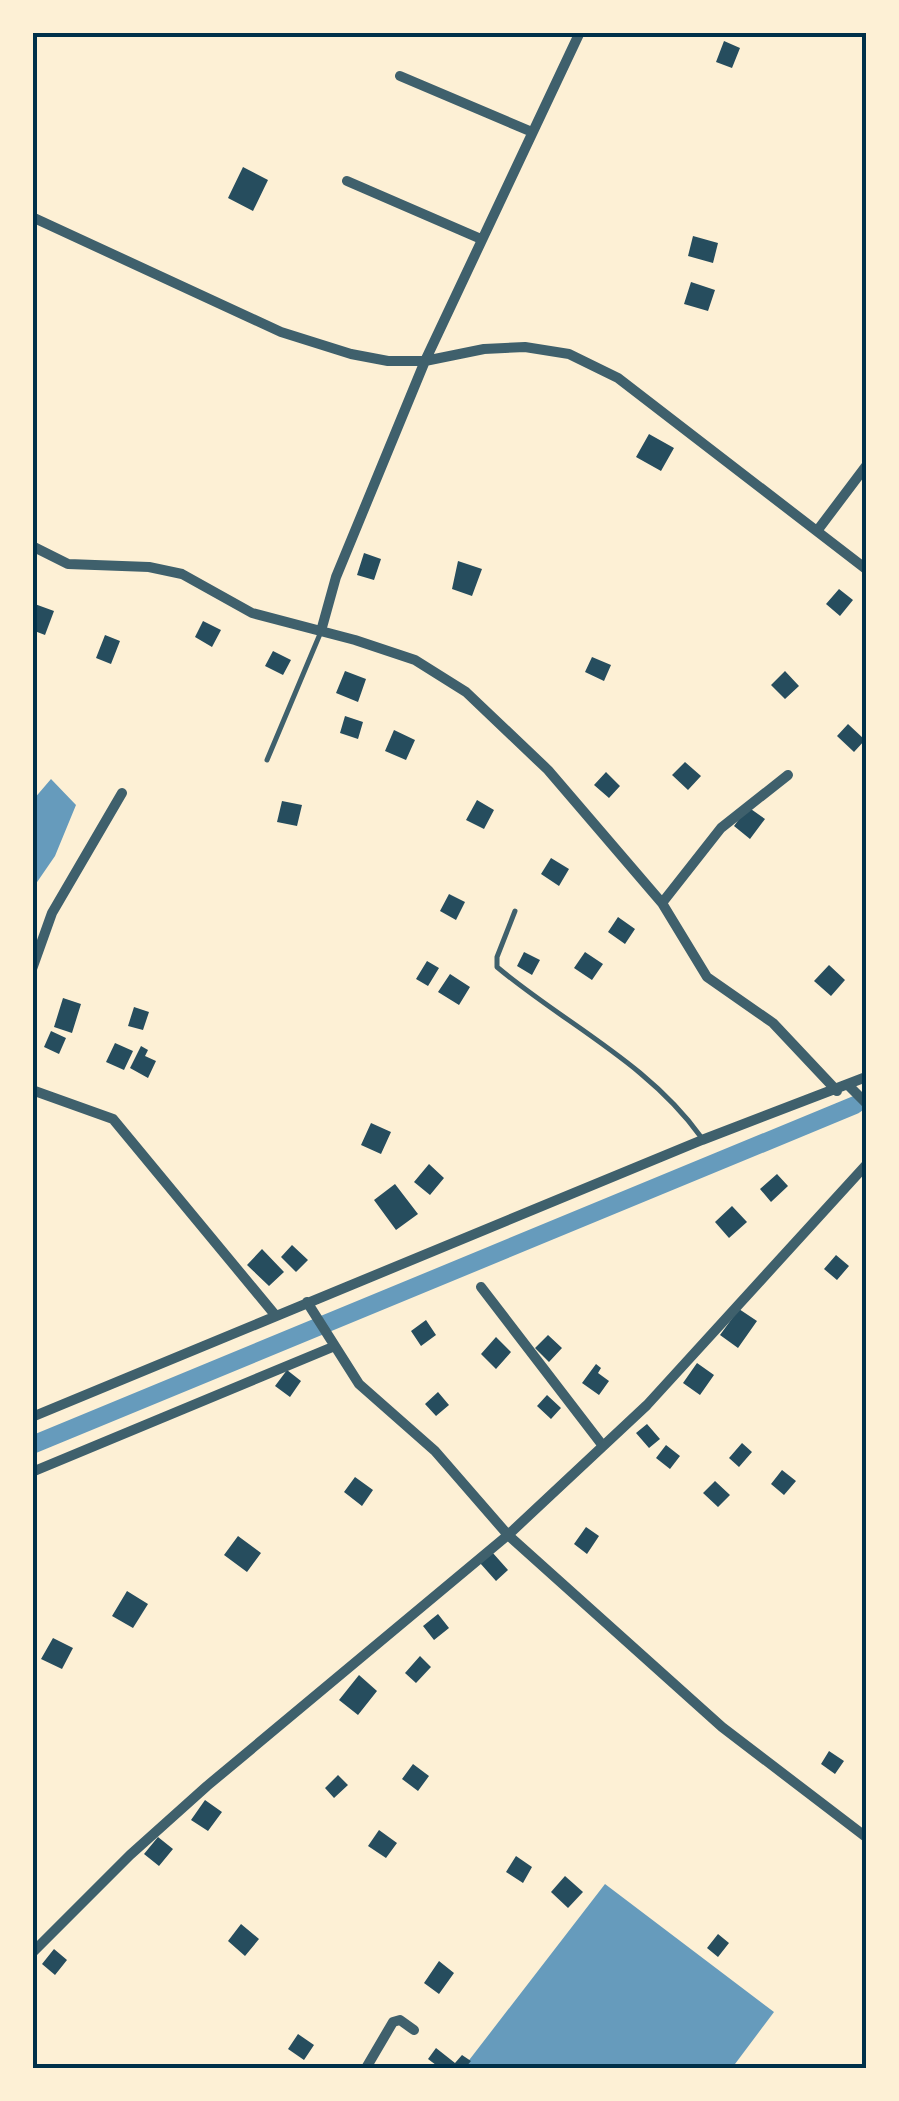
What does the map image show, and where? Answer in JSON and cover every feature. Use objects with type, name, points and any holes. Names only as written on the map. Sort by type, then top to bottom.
[{"type":"street","points":[[322,631],[336,577],[425,361],[580,32]]},
{"type":"street","points":[[400,76],[532,132]]},
{"type":"street","points":[[347,180],[481,239]]},
{"type":"street","points":[[32,218],[281,332],[351,354],[388,361],[425,361],[484,349],[526,347],[587,361],[618,378],[866,569]]},
{"type":"street","points":[[817,531],[866,466]]},
{"type":"street","points":[[32,546],[68,564],[149,566],[182,574],[252,613],[414,660],[466,692],[548,770],[662,903],[707,977],[773,1024],[837,1090]]},
{"type":"street","points":[[662,903],[721,828],[788,775]]},
{"type":"street","points":[[32,969],[52,913],[122,793]]},
{"type":"street","points":[[32,1417],[866,1076]]},
{"type":"street","points":[[848,1084],[866,1103]]},
{"type":"street","points":[[32,1090],[113,1120],[276,1316]]},
{"type":"street","points":[[32,1954],[130,1855],[206,1786],[508,1535],[647,1405],[866,1165]]},
{"type":"street","points":[[481,1287],[603,1446]]},
{"type":"street","points":[[307,1302],[359,1384],[436,1451],[508,1535],[722,1727],[866,1837]]},
{"type":"street","points":[[32,1472],[335,1346]]},
{"type":"street","points":[[366,2068],[393,2022],[400,2020],[414,2030]]},
{"type":"lane","points":[[266,760],[322,631]]},
{"type":"lane","points":[[515,911],[497,957],[497,967],[638,1071],[686,1116],[702,1140]]},
{"type":"water","points":[[51,779],[76,805],[55,856],[33,888],[33,800]]},
{"type":"water","points":[[605,1884],[774,2012],[732,2068],[463,2068]]},
{"type":"building","points":[[724,41],[740,48],[732,68],[716,62]]},
{"type":"building","points":[[243,167],[268,180],[253,211],[228,198]]},
{"type":"building","points":[[693,236],[718,243],[713,263],[688,256]]},
{"type":"building","points":[[691,282],[715,290],[708,311],[684,304]]},
{"type":"building","points":[[649,434],[674,448],[661,471],[636,457]]},
{"type":"building","points":[[364,553],[381,559],[374,580],[357,575]]},
{"type":"building","points":[[458,561],[482,569],[472,596],[452,589]]},
{"type":"building","points":[[839,589],[853,600],[840,616],[826,604]]},
{"type":"building","points":[[32,603],[54,611],[45,635],[32,630]]},
{"type":"building","points":[[203,621],[221,630],[212,647],[195,637]]},
{"type":"building","points":[[105,635],[120,641],[111,664],[96,658]]},
{"type":"building","points":[[273,651],[291,660],[283,675],[265,666]]},
{"type":"building","points":[[592,657],[611,665],[604,681],[585,672]]},
{"type":"building","points":[[345,671],[366,679],[358,702],[336,693]]},
{"type":"building","points":[[785,671],[799,686],[785,699],[771,685]]},
{"type":"building","points":[[345,716],[363,722],[358,739],[340,733]]},
{"type":"building","points":[[848,724],[865,740],[854,752],[837,736]]},
{"type":"building","points":[[394,730],[415,740],[406,760],[385,751]]},
{"type":"building","points":[[685,762],[701,776],[688,790],[672,775]]},
{"type":"building","points":[[606,772],[620,786],[609,798],[594,785]]},
{"type":"building","points":[[477,800],[494,810],[484,829],[466,820]]},
{"type":"building","points":[[282,801],[302,805],[297,826],[277,822]]},
{"type":"building","points":[[748,807],[765,819],[750,839],[734,826]]},
{"type":"building","points":[[551,858],[569,869],[559,886],[541,874]]},
{"type":"building","points":[[449,894],[465,902],[456,920],[440,911]]},
{"type":"building","points":[[618,917],[635,929],[625,944],[608,932]]},
{"type":"building","points":[[524,952],[540,960],[532,975],[517,966]]},
{"type":"building","points":[[585,952],[603,964],[592,980],[574,968]]},
{"type":"building","points":[[427,961],[439,968],[428,986],[416,979]]},
{"type":"building","points":[[829,965],[845,980],[831,996],[814,981]]},
{"type":"building","points":[[450,974],[470,987],[459,1005],[438,992]]},
{"type":"building","points":[[63,998],[81,1004],[72,1033],[54,1027]]},
{"type":"building","points":[[134,1007],[149,1012],[143,1030],[128,1026]]},
{"type":"building","points":[[51,1031],[66,1038],[59,1054],[44,1047]]},
{"type":"building","points":[[115,1043],[133,1051],[124,1070],[106,1062]]},
{"type":"building","points":[[141,1046],[148,1050],[145,1056],[156,1061],[148,1078],[130,1068]]},
{"type":"building","points":[[371,1123],[391,1132],[381,1154],[361,1145]]},
{"type":"building","points":[[429,1164],[444,1178],[430,1195],[414,1182]]},
{"type":"building","points":[[777,1174],[788,1186],[771,1202],[760,1189]]},
{"type":"building","points":[[395,1184],[418,1214],[396,1230],[374,1200]]},
{"type":"building","points":[[732,1206],[747,1222],[729,1238],[715,1222]]},
{"type":"building","points":[[292,1245],[308,1260],[296,1272],[281,1257]]},
{"type":"building","points":[[262,1249],[284,1272],[269,1286],[247,1265]]},
{"type":"building","points":[[836,1255],[849,1266],[837,1280],[824,1269]]},
{"type":"building","points":[[739,1309],[757,1321],[738,1348],[720,1335]]},
{"type":"building","points":[[426,1320],[436,1335],[421,1346],[411,1331]]},
{"type":"building","points":[[548,1335],[562,1348],[549,1362],[535,1348]]},
{"type":"building","points":[[496,1337],[511,1352],[496,1369],[481,1354]]},
{"type":"building","points":[[697,1363],[714,1375],[700,1395],[683,1383]]},
{"type":"building","points":[[596,1364],[601,1368],[598,1373],[609,1381],[599,1395],[582,1383]]},
{"type":"building","points":[[287,1370],[301,1381],[290,1397],[275,1386]]},
{"type":"building","points":[[438,1392],[449,1405],[436,1416],[425,1404]]},
{"type":"building","points":[[547,1395],[561,1408],[551,1419],[537,1406]]},
{"type":"building","points":[[647,1424],[660,1439],[649,1448],[636,1433]]},
{"type":"building","points":[[742,1443],[752,1452],[739,1467],[729,1458]]},
{"type":"building","points":[[666,1445],[680,1456],[670,1469],[656,1458]]},
{"type":"building","points":[[782,1470],[796,1481],[784,1495],[771,1484]]},
{"type":"building","points":[[355,1477],[373,1490],[362,1506],[344,1492]]},
{"type":"building","points":[[715,1481],[730,1495],[718,1507],[703,1493]]},
{"type":"building","points":[[586,1527],[599,1536],[587,1554],[574,1544]]},
{"type":"building","points":[[238,1536],[261,1553],[247,1572],[224,1555]]},
{"type":"building","points":[[492,1552],[508,1570],[496,1581],[480,1563]]},
{"type":"building","points":[[127,1591],[148,1604],[133,1628],[112,1616]]},
{"type":"building","points":[[438,1614],[449,1628],[434,1640],[423,1626]]},
{"type":"building","points":[[53,1638],[73,1648],[62,1669],[41,1659]]},
{"type":"building","points":[[420,1656],[431,1667],[416,1683],[405,1673]]},
{"type":"building","points":[[359,1675],[377,1691],[358,1715],[339,1700]]},
{"type":"building","points":[[829,1751],[844,1761],[835,1774],[821,1764]]},
{"type":"building","points":[[413,1764],[429,1776],[418,1791],[402,1779]]},
{"type":"building","points":[[338,1775],[348,1785],[334,1798],[325,1788]]},
{"type":"building","points":[[205,1800],[222,1812],[208,1831],[191,1820]]},
{"type":"building","points":[[379,1830],[397,1843],[386,1858],[368,1846]]},
{"type":"building","points":[[158,1837],[173,1849],[159,1866],[144,1854]]},
{"type":"building","points":[[516,1856],[532,1867],[523,1883],[506,1872]]},
{"type":"building","points":[[565,1876],[583,1892],[568,1908],[551,1892]]},
{"type":"building","points":[[241,1924],[259,1939],[245,1956],[228,1941]]},
{"type":"building","points":[[718,1934],[729,1943],[718,1957],[707,1948]]},
{"type":"building","points":[[54,1949],[67,1960],[55,1975],[42,1964]]},
{"type":"building","points":[[439,1961],[454,1973],[439,1994],[424,1983]]},
{"type":"building","points":[[298,2034],[314,2045],[304,2060],[288,2049]]},
{"type":"building","points":[[436,2048],[455,2063],[462,2055],[471,2061],[465,2068],[440,2068],[428,2059]]},
{"type":"waterway","points":[[32,1445],[855,1105]]}]
